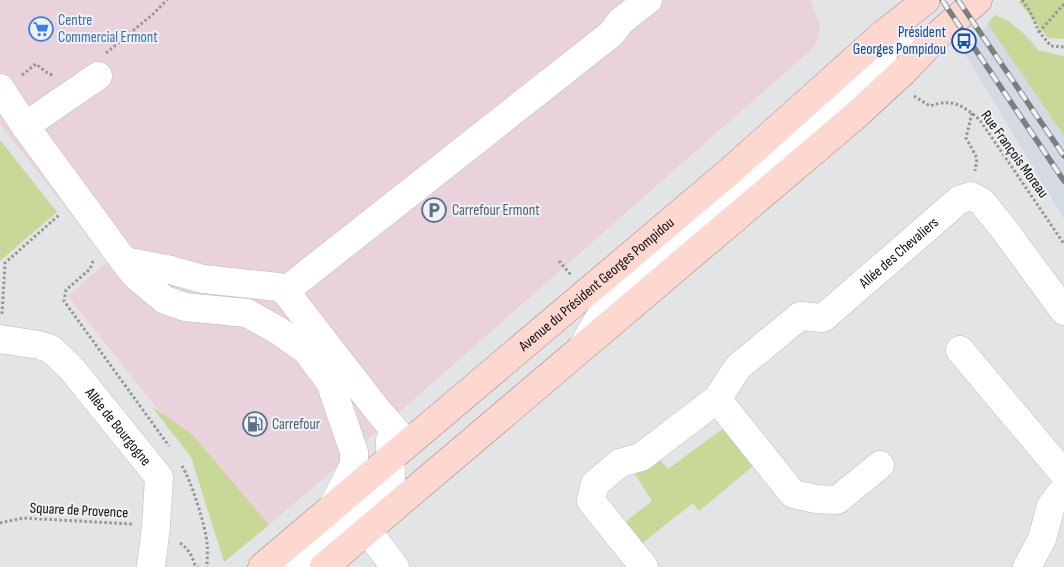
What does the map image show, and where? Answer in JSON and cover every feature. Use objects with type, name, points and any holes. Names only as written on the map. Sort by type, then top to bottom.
[{"type":"main road","name":"Avenue du Président Georges Pompidou","points":[[262,567],[333,506],[392,434],[730,172],[881,36],[926,0]]},
{"type":"main road","name":"Avenue du Président Georges Pompidou","points":[[324,567],[853,118],[904,72],[942,31],[978,0]]},
{"type":"street","points":[[0,88],[24,126],[136,276],[165,300],[185,308],[247,313],[275,309],[288,295],[610,34],[621,20],[648,0]]},
{"type":"street","points":[[881,36],[927,47]]},
{"type":"street","name":"Avenue du Président Georges Pompidou","points":[[582,347],[605,308],[869,82],[884,56],[881,36]]},
{"type":"street","points":[[24,126],[98,76]]},
{"type":"street","points":[[971,196],[982,202],[1004,228],[1064,311]]},
{"type":"street","name":"Allée des Chevaliers","points":[[644,567],[591,501],[596,484],[620,463],[641,457],[717,399],[738,367],[800,316],[823,318],[959,200],[971,196]]},
{"type":"street","points":[[124,261],[167,269],[203,279],[278,287],[288,295],[392,434],[391,482],[384,492],[298,567]]},
{"type":"street","points":[[247,313],[319,357],[354,400],[392,434]]},
{"type":"street","name":"Allée de Bourgogne","points":[[1,328],[51,349],[71,368],[159,477],[151,567]]},
{"type":"street","points":[[306,350],[330,382],[354,452],[354,465],[333,506]]},
{"type":"street","points":[[960,350],[1064,474]]},
{"type":"street","points":[[717,399],[793,494],[816,500],[837,500],[880,465]]},
{"type":"street","points":[[1027,567],[1060,506]]},
{"type":"street","points":[[367,530],[395,567]]},
{"type":"path","points":[[1022,0],[1030,11],[1039,32],[1052,46],[1064,47]]},
{"type":"path","points":[[1039,32],[1064,4]]},
{"type":"path","name":"Rue François Moreau","points":[[911,93],[930,106],[942,101],[966,108],[980,120],[1064,244]]},
{"type":"path","points":[[971,196],[977,158],[966,138],[972,113]]},
{"type":"path","points":[[1,328],[6,263],[62,212]]},
{"type":"path","points":[[96,254],[90,268],[66,290],[64,301],[171,448]]},
{"type":"path","points":[[559,261],[575,279]]},
{"type":"path","points":[[181,464],[186,472],[196,501],[207,542],[207,567]]},
{"type":"path","name":"Square de Provence","points":[[0,523],[23,518],[156,526]]},
{"type":"shaded area","name":"Carrefour Ermont","points":[[0,0],[811,0],[820,26],[818,39],[814,47],[345,460],[257,535],[68,296],[108,261],[0,124]]},
{"type":"shaded area","points":[[995,15],[1008,21],[1031,40],[1064,89],[1064,219],[962,49],[980,33]]},
{"type":"green space","points":[[1021,0],[1064,0],[1064,39],[1048,38],[1019,2]]},
{"type":"green space","points":[[995,15],[1008,21],[1022,32],[1038,50],[1064,56],[1064,136],[988,24]]},
{"type":"green space","points":[[0,140],[57,212],[0,261]]},
{"type":"green space","points":[[152,407],[192,434],[269,525],[224,562],[191,457]]},
{"type":"green space","points":[[724,428],[758,462],[699,511],[693,503],[640,545],[624,523],[652,501],[635,474],[657,457],[668,469]]},
{"type":"railway","points":[[942,0],[1064,181]]},
{"type":"railway","points":[[958,0],[1064,156]]},
{"type":"place","name":"Centre Commercial Ermont","points":[[41,29]]},
{"type":"place","name":"Président Georges Pompidou","points":[[964,41]]},
{"type":"place","name":"Carrefour Ermont","points":[[434,210]]},
{"type":"place","name":"Carrefour","points":[[255,424]]}]
